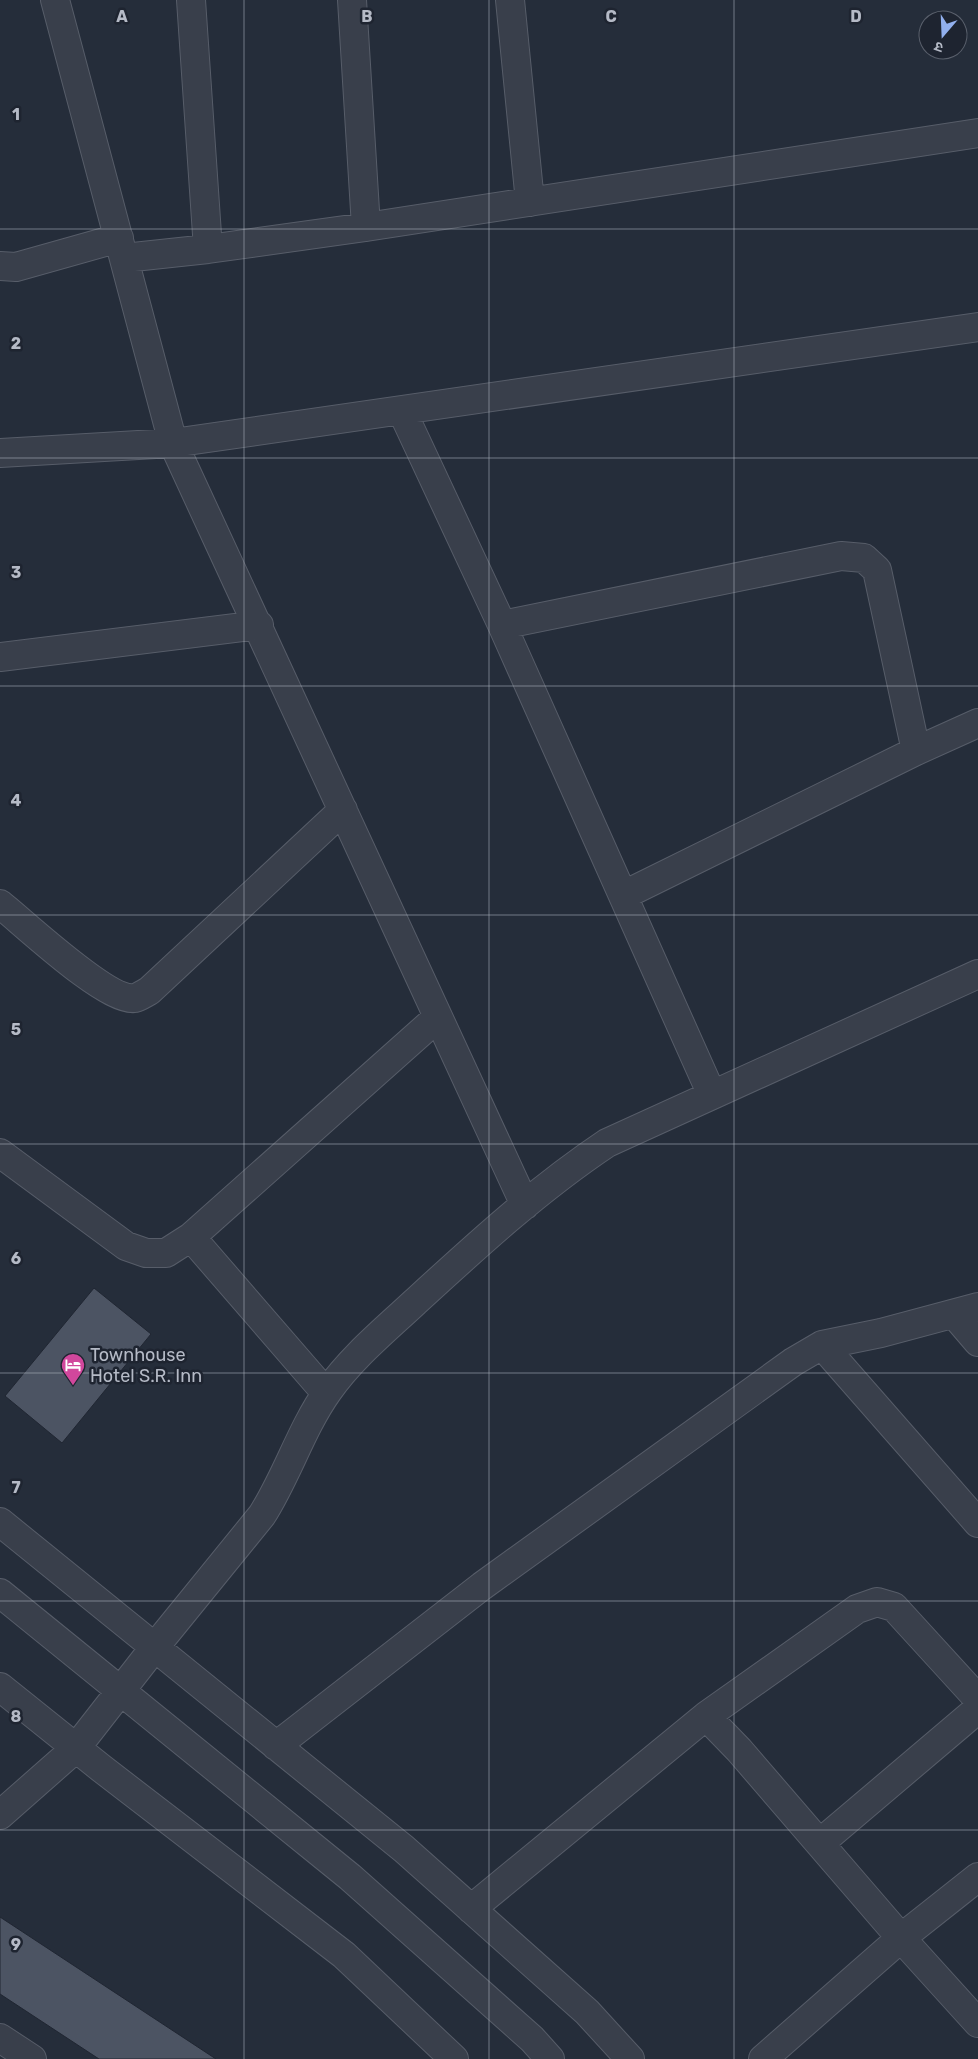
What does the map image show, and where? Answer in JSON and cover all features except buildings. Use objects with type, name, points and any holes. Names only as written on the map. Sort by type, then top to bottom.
[{"type":"street","points":[[56,0],[174,443],[525,1205]]},
{"type":"street","points":[[191,0],[208,249]]},
{"type":"street","points":[[352,0],[366,227]]},
{"type":"street","points":[[510,0],[530,202]]},
{"type":"street","points":[[0,266],[16,267],[122,248],[208,249],[366,227],[978,133]]},
{"type":"street","points":[[0,453],[174,443],[978,327]]},
{"type":"street","points":[[402,411],[502,625],[712,1094]]},
{"type":"street","points":[[502,625],[841,556],[864,558],[877,570],[916,750]]},
{"type":"street","points":[[0,657],[259,625]]},
{"type":"street","points":[[624,895],[916,750],[978,723]]},
{"type":"street","points":[[0,904],[93,981],[115,994],[134,998],[149,991],[343,810]]},
{"type":"street","points":[[0,1815],[76,1748],[262,1515],[274,1496],[326,1393],[346,1366],[468,1253],[569,1168],[607,1143],[978,974]]},
{"type":"street","points":[[0,1153],[126,1246],[146,1253],[166,1253],[191,1238],[438,1017]]},
{"type":"street","points":[[191,1238],[326,1393]]},
{"type":"street","points":[[276,1746],[482,1586],[793,1362],[822,1345],[881,1333],[966,1310],[978,1342]]},
{"type":"street","points":[[822,1345],[978,1523]]},
{"type":"street","points":[[0,1522],[404,1850],[587,2012],[630,2059]]},
{"type":"street","points":[[0,1593],[350,1877],[532,2039],[550,2059]]},
{"type":"street","points":[[472,1909],[706,1716],[857,1609],[877,1602],[894,1607],[978,1699]]},
{"type":"street","points":[[0,1687],[76,1748],[344,1954],[454,2059]]},
{"type":"street","points":[[820,1843],[978,1709]]},
{"type":"street","points":[[706,1716],[739,1750],[901,1938],[978,2023]]},
{"type":"street","points":[[763,2059],[901,1938],[978,1877]]},
{"type":"street","points":[[0,2038],[32,2059]]},
{"type":"place","name":"Townhouse Hotel S.R. Inn","points":[[73,1386]]}]
